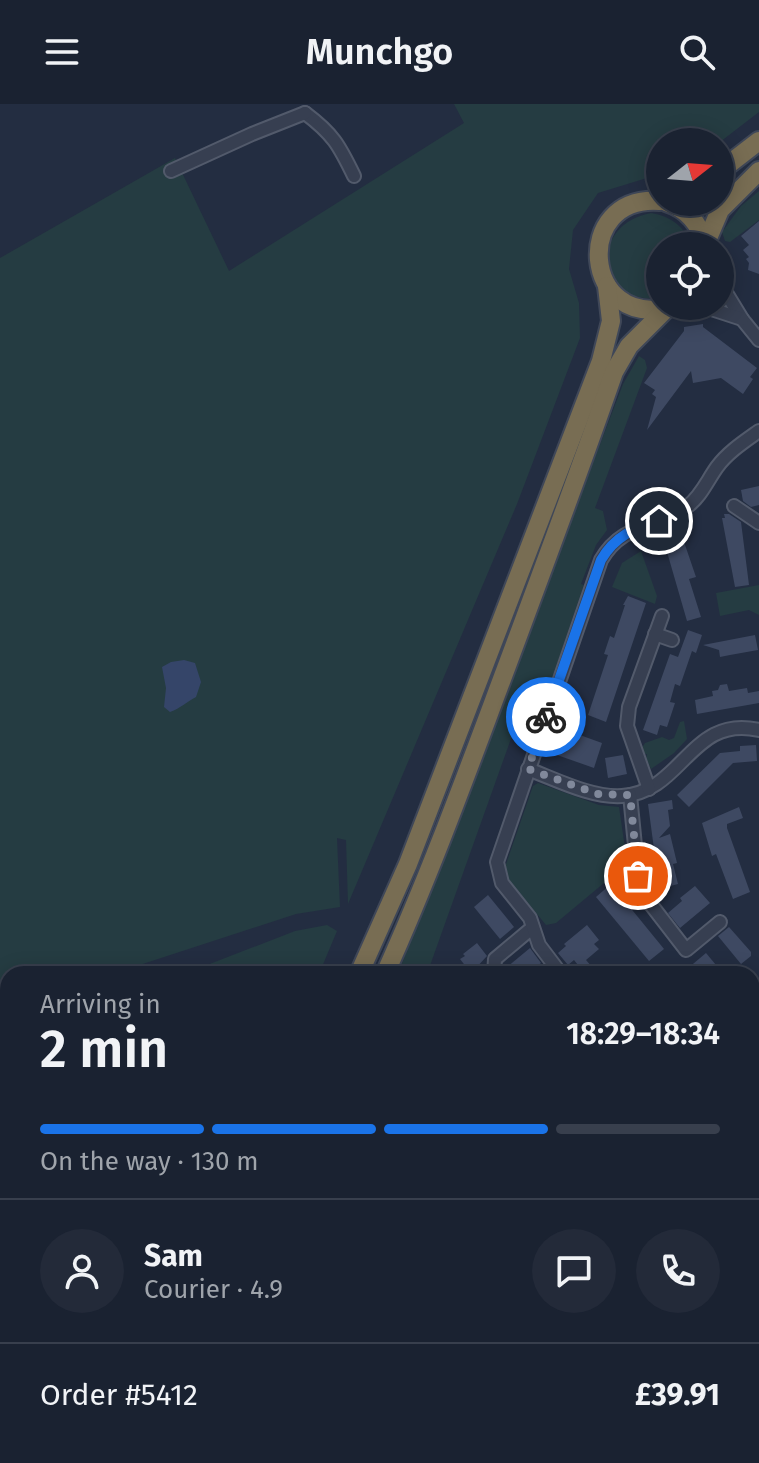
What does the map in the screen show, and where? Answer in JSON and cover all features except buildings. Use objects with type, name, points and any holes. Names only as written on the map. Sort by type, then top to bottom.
[{"type":"highway","points":[[734,160],[759,141]]},
{"type":"highway","points":[[711,232],[720,210],[759,171]]},
{"type":"highway","points":[[362,966],[413,850],[601,361],[611,321],[607,286],[598,256],[602,232],[617,213],[628,206],[646,202]]},
{"type":"highway","points":[[690,216],[702,232]]},
{"type":"highway","points":[[607,286],[621,300],[646,309]]},
{"type":"highway","points":[[389,966],[408,924],[483,729],[614,372],[629,346],[656,320]]},
{"type":"street","points":[[171,171],[305,109],[338,142],[354,176]]},
{"type":"street","points":[[734,306],[759,340]]},
{"type":"street","points":[[734,316],[742,319]]},
{"type":"street","points":[[555,966],[539,945],[530,918],[502,883],[497,868],[498,857],[605,552],[623,535],[668,517],[694,501],[724,459],[759,430]]},
{"type":"street","points":[[734,506],[759,523]]},
{"type":"street","points":[[649,789],[627,721],[629,707],[662,616]]},
{"type":"street","points":[[655,634],[672,640]]},
{"type":"street","points":[[528,769],[598,794],[630,795],[649,789],[666,778],[710,736],[735,728],[759,730]]},
{"type":"street","points":[[630,795],[642,893],[681,954],[720,922]]},
{"type":"street","points":[[495,966],[495,959],[532,928]]},
{"type":"green space","points":[[454,104],[759,104],[759,112],[734,131],[734,128],[646,128],[646,178],[598,193],[573,230],[569,269],[579,303],[580,338],[517,504],[348,904],[346,840],[337,838],[340,907],[296,914],[137,966],[0,966],[0,258],[175,158],[229,271],[464,123]]},
{"type":"green space","points":[[759,191],[759,220],[734,239],[734,232],[722,232],[741,206]]},
{"type":"green space","points":[[646,215],[662,216],[684,232],[646,232],[646,297],[624,291],[614,279],[608,264],[609,248],[616,233],[630,221]]},
{"type":"green space","points":[[639,356],[645,360],[647,368],[595,508],[603,511],[607,530],[596,545],[581,584],[584,585],[536,725],[518,719],[430,966],[401,966],[623,384]]},
{"type":"green space","points":[[641,551],[657,596],[655,604],[612,587],[622,563]]},
{"type":"green space","points":[[759,585],[759,615],[749,610],[720,616],[716,593]]},
{"type":"green space","points":[[684,721],[687,739],[674,753],[651,769],[642,748],[645,743],[662,737],[669,740],[674,738],[680,722]]},
{"type":"green space","points":[[538,783],[599,805],[619,807],[625,848],[616,873],[556,923],[546,925],[508,879],[505,867],[533,786]]},
{"type":"green space","points":[[327,925],[337,931],[322,966],[205,966],[295,931]]},
{"type":"water","points":[[184,660],[195,663],[201,682],[196,697],[170,712],[164,707],[166,688],[162,667]]},
{"type":"way so far","points":[[546,717],[528,769],[598,794],[630,795],[638,876]]},
{"type":"route","points":[[546,717],[601,560],[616,539],[636,528],[659,521]]}]
